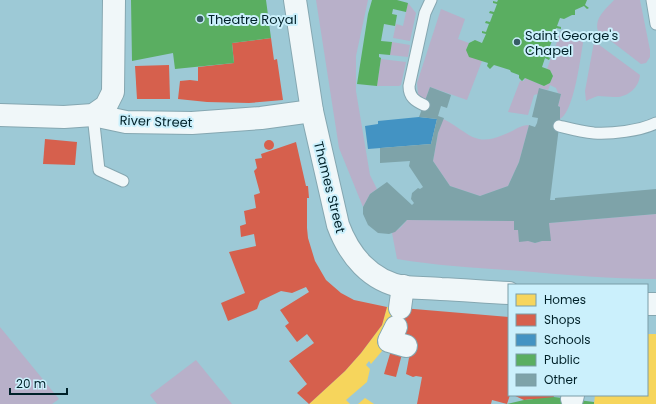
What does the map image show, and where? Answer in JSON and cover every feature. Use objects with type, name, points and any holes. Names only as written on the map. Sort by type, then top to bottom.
[{"type":"street","points":[[93,115],[106,106],[114,92],[114,0]]},
{"type":"street","name":"Thames Street","points":[[295,0],[312,111],[338,225],[354,258],[381,279],[403,286],[508,293]]},
{"type":"street","name":"River Street","points":[[0,115],[64,117],[93,115],[126,122],[192,123],[261,118],[312,111]]},
{"type":"street","points":[[400,327],[403,286]]},
{"type":"lane","points":[[424,104],[412,98],[409,92],[409,86],[425,13],[431,0]]},
{"type":"lane","points":[[652,0],[656,24]]},
{"type":"lane","points":[[93,115],[99,170],[123,181]]},
{"type":"lane","points":[[559,126],[594,133],[623,131],[656,123]]},
{"type":"shaded area","points":[[316,0],[368,0],[356,56],[356,91],[370,175],[377,189],[370,194],[363,207],[339,148]]},
{"type":"shaded area","points":[[614,0],[640,0],[650,50],[650,57],[646,63],[641,64],[598,31],[597,26],[599,18],[604,10]]},
{"type":"shaded area","points":[[408,3],[416,13],[410,41],[393,38],[396,24],[403,26]]},
{"type":"shaded area","points":[[441,9],[465,19],[458,39],[469,43],[466,50],[482,61],[467,100],[430,87],[425,101],[418,94],[417,83]]},
{"type":"shaded area","points":[[561,31],[578,36],[583,43],[573,96],[565,114],[560,119],[560,107],[558,106],[561,94],[558,93],[556,88],[550,85],[548,90],[540,88],[538,94],[534,95],[528,115],[508,112],[520,81],[524,81],[525,78],[544,86],[550,83],[553,76],[550,70],[547,69]]},
{"type":"shaded area","points":[[392,42],[410,45],[408,57],[390,55]]},
{"type":"shaded area","points":[[594,42],[640,75],[635,88],[628,94],[619,97],[598,96],[586,101],[585,91]]},
{"type":"shaded area","points":[[381,59],[406,62],[401,85],[377,86]]},
{"type":"shaded area","points":[[443,119],[471,136],[484,140],[507,134],[522,126],[529,125],[519,162],[508,186],[480,196],[450,186],[433,161],[438,133]]},
{"type":"shaded area","points":[[656,214],[656,279],[572,275],[444,265],[397,259],[392,233],[400,228],[407,220],[514,221],[524,239],[535,243],[542,241],[549,230],[549,223]]},
{"type":"shaded area","points":[[0,327],[59,399],[52,404],[0,404]]},
{"type":"shaded area","points":[[196,360],[232,404],[157,404],[150,395]]},
{"type":"building: Homes","points":[[387,307],[413,310],[406,340],[388,344],[371,364],[369,361],[366,365],[370,369],[367,382],[346,400],[350,404],[309,404],[345,371],[361,353],[382,325]]},
{"type":"building: Homes","points":[[648,334],[656,334],[656,404],[594,404],[595,396],[648,396]]},
{"type":"building: Homes","points":[[365,398],[374,404],[358,404]]},
{"type":"building: Shops","points":[[271,38],[274,60],[277,59],[283,100],[249,103],[207,102],[178,99],[180,81],[198,81],[198,67],[234,63],[232,43]]},
{"type":"building: Shops","points":[[169,65],[170,99],[137,99],[135,66]]},
{"type":"building: Shops","points":[[45,139],[77,142],[75,165],[43,164]]},
{"type":"building: Shops","points":[[267,140],[271,140],[274,145],[271,150],[267,150],[264,147],[264,143]]},
{"type":"building: Shops","points":[[296,142],[306,186],[308,186],[309,198],[307,198],[307,228],[308,238],[315,261],[326,280],[341,293],[354,300],[387,307],[382,325],[361,353],[345,371],[309,404],[297,393],[307,384],[289,361],[314,343],[307,334],[297,342],[285,326],[289,323],[280,310],[309,292],[306,287],[292,293],[281,291],[260,301],[257,309],[228,321],[221,303],[245,293],[229,252],[256,246],[254,234],[241,237],[240,226],[246,224],[244,211],[256,208],[254,195],[260,193],[254,171],[257,168],[255,159],[262,158],[261,154]]},
{"type":"building: Shops","points":[[402,308],[508,317],[508,396],[510,396],[507,404],[492,400],[491,404],[417,404],[422,377],[413,377],[406,374],[411,347],[402,337]]},
{"type":"building: Shops","points":[[392,347],[403,350],[396,377],[384,374]]},
{"type":"building: Shops","points":[[515,396],[554,396],[553,404],[532,404],[533,399],[524,400]]},
{"type":"building: Schools","points":[[419,117],[437,119],[431,144],[368,149],[365,126],[378,124],[378,121]]},
{"type":"building: Public","name":"Theatre Royal","points":[[131,0],[266,0],[271,38],[232,43],[234,63],[175,69],[173,53],[132,61]]},
{"type":"building: Public","points":[[372,0],[397,0],[408,3],[406,12],[393,9],[392,14],[397,15],[395,26],[384,24],[381,41],[392,42],[390,55],[379,54],[379,57],[381,58],[377,86],[357,84],[368,14]]},
{"type":"building: Public","name":"Saint George's Chapel","points":[[498,0],[587,0],[585,5],[589,8],[587,9],[584,6],[575,10],[575,15],[564,19],[560,18],[557,26],[561,27],[561,29],[556,28],[553,36],[558,37],[557,40],[553,38],[550,46],[554,48],[553,50],[549,48],[546,56],[550,58],[549,60],[545,58],[542,67],[550,70],[553,76],[550,83],[544,86],[525,78],[522,81],[519,78],[519,75],[511,72],[510,70],[494,65],[490,69],[487,66],[488,63],[469,57],[466,50],[469,43],[475,40],[482,43],[486,34],[482,33],[482,31],[486,32],[489,24],[485,23],[486,21],[490,22],[493,14],[489,13],[490,11],[494,12],[497,4],[493,3],[493,1],[497,2]]},
{"type":"building: Public","points":[[554,397],[594,402],[594,404],[507,404],[524,400]]},
{"type":"building: Other","points":[[430,87],[451,95],[447,108],[441,106],[438,116],[444,118],[438,133],[433,161],[450,186],[480,196],[508,186],[519,162],[529,125],[535,127],[537,123],[538,118],[532,117],[539,88],[561,94],[558,106],[560,107],[560,119],[550,200],[555,200],[555,198],[656,189],[656,214],[549,223],[551,241],[535,243],[528,241],[519,242],[518,230],[514,230],[514,221],[407,220],[395,232],[389,234],[378,233],[368,225],[363,214],[363,207],[370,194],[387,182],[412,205],[414,203],[411,199],[412,193],[418,188],[420,189],[423,187],[409,166],[410,161],[380,163],[380,148],[431,144],[437,119],[419,117]]},
{"type":"place","name":"Theatre Royal","points":[[200,19]]},
{"type":"place","name":"Saint George's Chapel","points":[[517,42]]}]
